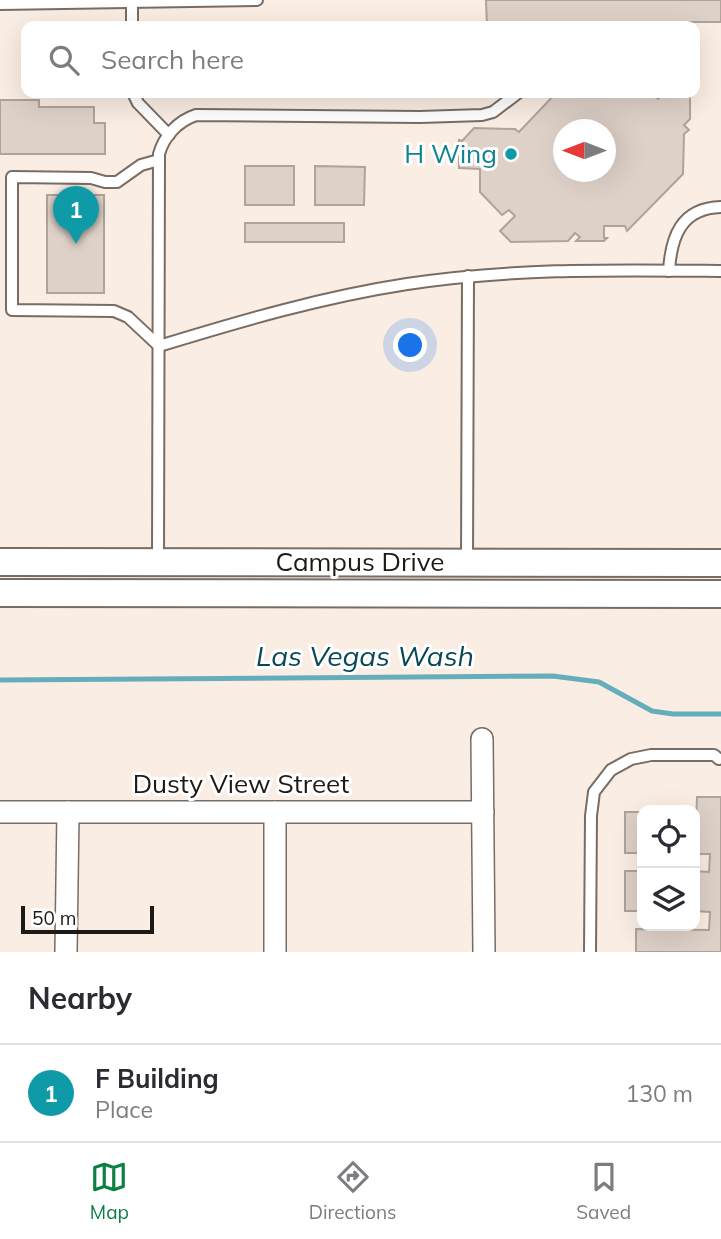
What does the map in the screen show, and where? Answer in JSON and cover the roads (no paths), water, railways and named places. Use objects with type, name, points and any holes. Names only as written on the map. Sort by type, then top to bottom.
[{"type":"street","name":"Campus Drive","points":[[0,562],[721,563]]},
{"type":"street","points":[[158,562],[158,593]]},
{"type":"street","points":[[467,562],[467,594]]},
{"type":"street","name":"Campus Drive","points":[[0,593],[721,594]]},
{"type":"street","points":[[482,739],[484,952]]},
{"type":"street","name":"Dusty View Street","points":[[0,812],[483,812]]},
{"type":"street","points":[[66,952],[68,812]]},
{"type":"street","points":[[275,812],[275,952]]},
{"type":"lane","points":[[0,4],[257,0]]},
{"type":"lane","points":[[132,2],[132,21]]},
{"type":"lane","points":[[134,98],[169,135]]},
{"type":"lane","points":[[158,562],[159,160],[161,147],[169,135],[183,121],[203,115],[482,115],[493,112],[511,98]]},
{"type":"lane","points":[[159,160],[141,164],[117,182],[91,178],[12,177],[12,310],[106,311],[122,314],[159,346]]},
{"type":"lane","points":[[669,271],[673,241],[680,226],[699,211],[721,207]]},
{"type":"lane","points":[[159,346],[328,298],[409,283],[546,271],[721,271]]},
{"type":"lane","points":[[467,562],[468,276]]},
{"type":"lane","points":[[590,952],[591,816],[594,793],[611,771],[631,759],[651,755],[714,755],[719,759]]},
{"type":"waterway","name":"Las Vegas Wash","points":[[0,680],[553,676],[599,682],[652,711],[721,714]]},
{"type":"place","name":"H Wing","points":[[511,154]]},
{"type":"place","name":"F Building","points":[[76,244]]}]
